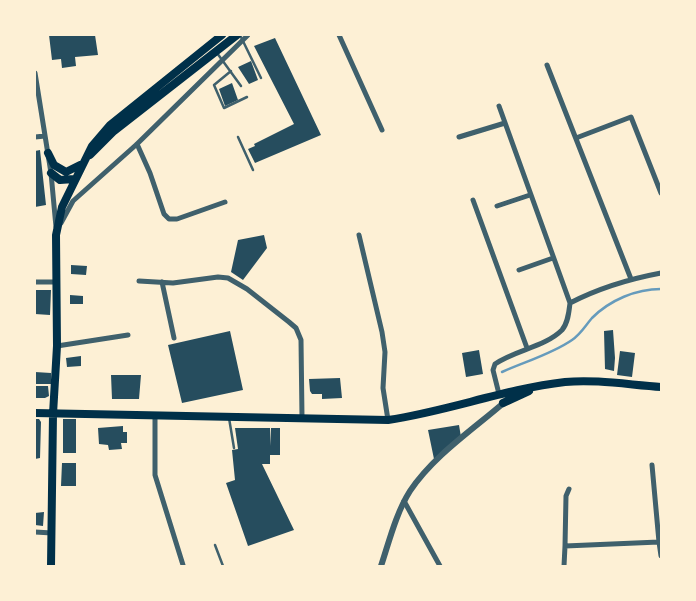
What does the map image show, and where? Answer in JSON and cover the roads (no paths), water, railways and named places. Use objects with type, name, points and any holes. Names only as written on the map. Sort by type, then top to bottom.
[{"type":"main road","points":[[51,566],[53,414],[58,282],[56,235],[62,207],[74,179],[92,146],[110,125],[222,35]]},
{"type":"main road","points":[[48,153],[54,165],[66,172],[73,170],[114,130],[238,35]]},
{"type":"main road","points":[[51,173],[60,180],[74,179]]},
{"type":"main road","points":[[35,413],[388,420],[417,416],[499,394],[566,382],[661,387]]},
{"type":"main road","points":[[503,403],[546,386]]},
{"type":"street","points":[[56,235],[73,201],[137,144],[248,35]]},
{"type":"street","points":[[339,35],[382,130]]},
{"type":"street","points":[[548,65],[631,279]]},
{"type":"street","points":[[35,73],[51,173],[56,235]]},
{"type":"street","points":[[499,106],[570,304],[568,318],[563,329],[495,364],[493,370],[499,394]]},
{"type":"street","points":[[576,138],[631,117],[661,193]]},
{"type":"street","points":[[459,137],[505,122]]},
{"type":"street","points":[[35,137],[45,136]]},
{"type":"street","points":[[137,144],[150,173],[164,214],[169,219],[177,219],[225,202]]},
{"type":"street","points":[[497,206],[530,195]]},
{"type":"street","points":[[473,200],[527,348]]},
{"type":"street","points":[[359,235],[382,332],[385,352],[383,388],[388,420]]},
{"type":"street","points":[[519,270],[553,258]]},
{"type":"street","points":[[570,304],[590,293],[631,279],[661,273]]},
{"type":"street","points":[[139,281],[162,282],[228,278],[247,289],[296,328],[301,340],[302,418]]},
{"type":"street","points":[[35,282],[58,282]]},
{"type":"street","points":[[162,282],[174,338]]},
{"type":"street","points":[[57,346],[128,335]]},
{"type":"street","points":[[381,566],[404,501],[428,468],[518,390]]},
{"type":"street","points":[[155,415],[154,475],[183,565]]},
{"type":"street","points":[[652,465],[661,556]]},
{"type":"street","points":[[564,566],[566,496],[569,490]]},
{"type":"street","points":[[404,501],[440,566]]},
{"type":"street","points":[[35,532],[52,533]]},
{"type":"street","points":[[564,546],[659,542]]},
{"type":"lane","points":[[238,35],[244,40],[262,78]]},
{"type":"lane","points":[[216,53],[241,86]]},
{"type":"lane","points":[[231,71],[214,85],[224,108],[247,97]]},
{"type":"lane","points":[[238,136],[254,170]]},
{"type":"lane","points":[[229,416],[234,448]]},
{"type":"lane","points":[[215,545],[223,566]]},
{"type":"waterway","points":[[502,372],[547,354],[572,340],[592,318],[615,301],[633,293],[661,289]]}]
